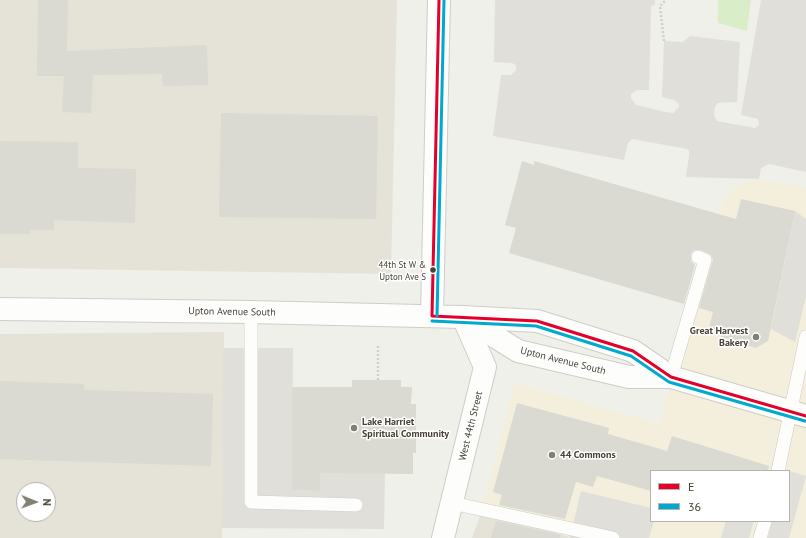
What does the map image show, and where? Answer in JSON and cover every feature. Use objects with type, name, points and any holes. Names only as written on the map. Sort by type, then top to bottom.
[{"type":"street","points":[[432,316],[439,0]]},
{"type":"street","name":"Upton Avenue South","points":[[0,309],[432,316],[536,321],[633,351],[671,378]]},
{"type":"street","name":"Upton Avenue South","points":[[463,317],[518,351],[629,377],[671,378],[798,414]]},
{"type":"street","name":"West 44th Street","points":[[443,538],[485,367],[463,317]]},
{"type":"lane","points":[[671,378],[705,260],[698,257]]},
{"type":"lane","points":[[251,312],[251,502],[356,505]]},
{"type":"lane","points":[[778,470],[798,414],[806,337]]},
{"type":"lane","points":[[452,503],[613,538]]},
{"type":"lane","points":[[760,538],[765,522]]},
{"type":"path","points":[[664,41],[660,6],[666,0]]},
{"type":"path","points":[[378,344],[378,380]]},
{"type":"shaded area","points":[[0,0],[397,0],[391,274],[0,268]]},
{"type":"shaded area","points":[[495,0],[655,0],[655,5],[651,6],[649,90],[637,90],[631,94],[631,98],[636,105],[673,113],[679,107],[679,104],[674,100],[662,97],[664,41],[683,42],[690,36],[740,42],[737,102],[718,103],[715,107],[714,115],[717,121],[755,128],[759,125],[758,119],[741,115],[761,0],[806,0],[806,172],[769,164],[761,168],[759,179],[686,177],[689,156],[689,151],[687,149],[632,139],[628,143],[624,160],[493,136],[501,75],[511,75],[516,70],[516,65],[512,63],[494,62]]},
{"type":"shaded area","points":[[759,179],[806,188],[806,538],[573,538],[482,510],[514,383],[659,424],[720,208],[734,187]]},
{"type":"shaded area","points":[[795,211],[806,219],[806,297],[795,342],[771,329]]},
{"type":"shaded area","points":[[224,332],[222,538],[0,538],[0,334]]},
{"type":"shaded area","points":[[223,348],[293,348],[292,490],[320,491],[320,473],[385,473],[384,529],[222,528]]},
{"type":"shaded area","points":[[790,471],[806,476],[789,538],[768,538],[772,522],[790,522]]},
{"type":"shaded area","points":[[581,491],[650,508],[650,522],[654,522],[649,538],[570,538]]},
{"type":"shaded area","points":[[482,510],[573,538],[472,538]]},
{"type":"shaded area","points":[[726,522],[754,522],[749,538],[721,538]]},
{"type":"green space","points":[[718,0],[751,0],[747,31],[718,23]]},
{"type":"building","points":[[38,0],[68,0],[67,51],[207,45],[208,85],[163,86],[162,74],[93,75],[91,113],[62,112],[64,76],[37,76]]},
{"type":"building","points":[[221,113],[378,116],[376,219],[219,217]]},
{"type":"building","points":[[0,141],[78,142],[78,168],[136,169],[135,223],[54,220],[54,230],[30,230],[30,234],[0,234]]},
{"type":"building","points":[[522,161],[534,165],[534,161],[736,219],[741,199],[795,211],[768,341],[756,348],[708,332],[713,312],[699,308],[713,259],[711,255],[701,250],[694,250],[691,254],[691,261],[695,265],[684,304],[509,253],[516,228],[505,225]]},
{"type":"building","name":"Lake Harriet Spiritual Community","points":[[352,380],[401,380],[401,387],[412,387],[411,404],[416,404],[416,453],[413,453],[413,474],[320,473],[320,491],[292,490],[292,387],[352,387]]},
{"type":"building","points":[[0,381],[84,384],[84,390],[213,394],[211,466],[0,459]]},
{"type":"building","name":"44 Commons","points":[[517,403],[609,428],[608,434],[667,451],[672,436],[769,466],[768,470],[650,470],[650,491],[597,476],[593,487],[576,482],[565,519],[499,505],[502,495],[493,492]]},
{"type":"building","points":[[496,521],[561,535],[560,538],[491,538]]},
{"type":"transit line","name":"E","points":[[432,316],[439,0]]},
{"type":"transit line","name":"36","points":[[437,316],[444,0]]},
{"type":"transit line","name":"E","points":[[432,316],[537,321],[633,351],[671,377],[806,416]]},
{"type":"transit line","name":"36","points":[[432,321],[536,326],[631,356],[669,382],[805,421]]},
{"type":"place","name":"44th St W & Upton Ave S","points":[[433,270]]},
{"type":"place","name":"Great Harvest Bakery","points":[[756,337]]},
{"type":"place","name":"Lake Harriet Spiritual Community","points":[[354,428]]},
{"type":"place","name":"44 Commons","points":[[552,455]]}]
